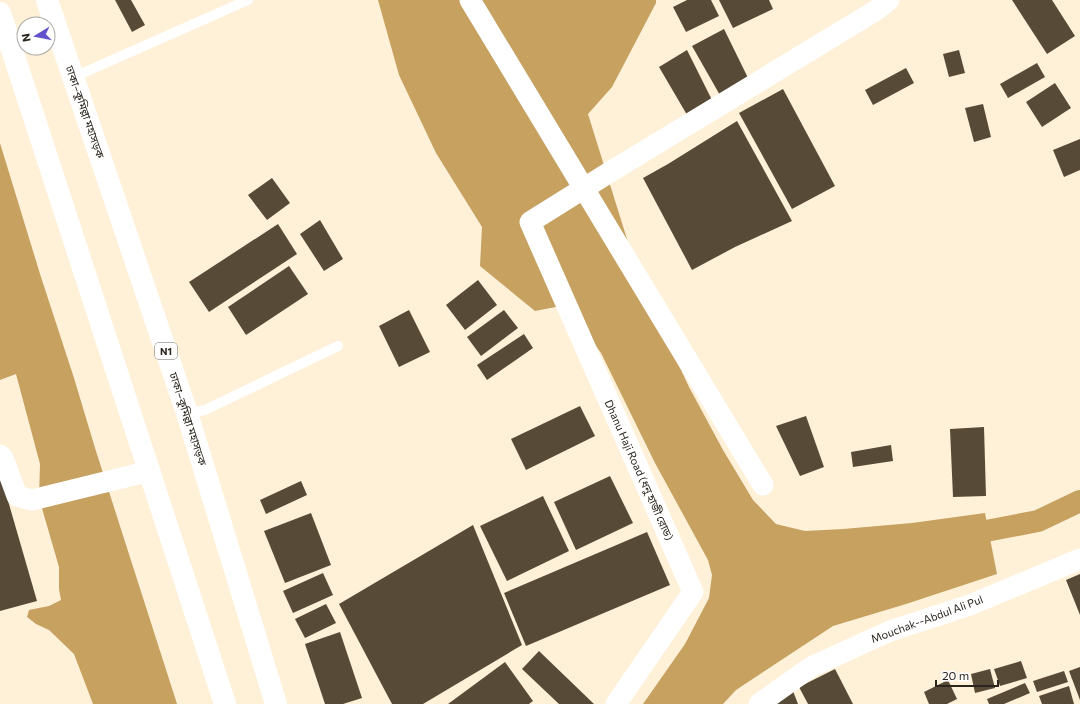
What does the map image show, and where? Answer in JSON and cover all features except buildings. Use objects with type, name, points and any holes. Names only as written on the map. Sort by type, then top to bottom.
[{"type":"highway","name":"ঢাকা–কুমিল্লা মহাসড়ক","points":[[47,0],[187,413],[276,704]]},
{"type":"highway","points":[[0,13],[225,704]]},
{"type":"street","points":[[470,0],[762,485]]},
{"type":"street","name":"Dhanu Haji Road (ধনু হাজী রোড)","points":[[616,704],[693,592],[530,222],[875,11],[889,0]]},
{"type":"street","points":[[0,455],[17,496],[32,500],[150,471]]},
{"type":"street","name":"Mouchak--Abdul Ali Pul","points":[[759,704],[811,667],[890,631],[970,605],[1080,559]]},
{"type":"lane","points":[[74,77],[248,0]]},
{"type":"lane","points":[[187,413],[205,410],[338,346]]},
{"type":"shaded area","points":[[378,0],[656,0],[656,3],[612,87],[588,114],[641,284],[689,387],[723,450],[753,500],[776,524],[805,531],[912,523],[985,513],[997,574],[833,626],[736,690],[723,704],[643,704],[685,644],[709,598],[712,575],[708,560],[655,463],[601,353],[566,305],[535,311],[480,266],[482,227],[436,153],[399,75]]},
{"type":"shaded area","points":[[0,143],[40,274],[177,704],[93,704],[74,654],[49,630],[36,624],[27,617],[29,610],[49,606],[61,600],[59,589],[59,567],[39,498],[40,464],[16,374],[0,380]]},
{"type":"waterway","points":[[960,536],[1038,521],[1080,501]]}]
